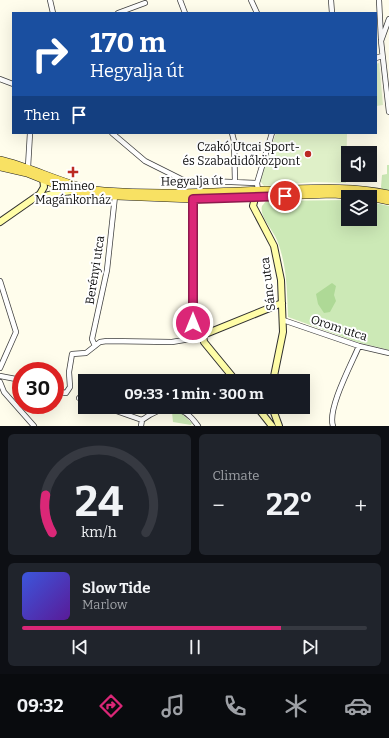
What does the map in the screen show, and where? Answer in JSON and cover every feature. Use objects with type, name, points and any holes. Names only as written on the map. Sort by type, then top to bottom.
[{"type":"main road","name":"Hegyalja út","points":[[0,160],[28,167],[74,184],[104,191],[193,193],[347,188],[389,194]]},
{"type":"main road","name":"Hegyalja út","points":[[0,167],[27,173],[75,191],[91,195],[193,199],[256,190],[341,195]]},
{"type":"main road","name":"Hegyalja út","points":[[377,199],[389,201]]},
{"type":"street","points":[[50,0],[53,12]]},
{"type":"street","points":[[180,0],[185,12]]},
{"type":"street","points":[[252,0],[257,12]]},
{"type":"street","points":[[331,0],[332,12]]},
{"type":"street","points":[[380,0],[382,56],[389,112]]},
{"type":"street","points":[[121,12],[145,3]]},
{"type":"street","points":[[381,41],[389,19]]},
{"type":"street","points":[[377,58],[382,56]]},
{"type":"street","points":[[0,78],[12,84]]},
{"type":"street","points":[[28,167],[30,134]]},
{"type":"street","points":[[113,134],[145,161],[183,180],[235,182],[256,190],[272,134]]},
{"type":"street","points":[[232,134],[234,140],[235,182]]},
{"type":"street","points":[[0,222],[32,200],[42,190],[44,180],[41,172]]},
{"type":"street","name":"Sánc utca","points":[[256,190],[253,203],[277,254],[281,280],[283,339],[275,374]]},
{"type":"street","points":[[32,200],[56,192],[75,191]]},
{"type":"street","name":"Berényi utca","points":[[95,346],[92,339],[107,270],[115,196]]},
{"type":"street","points":[[193,199],[193,339]]},
{"type":"street","points":[[0,281],[16,332],[0,368]]},
{"type":"street","points":[[64,392],[66,393],[70,387],[69,372],[72,354],[86,353],[95,346],[107,341],[177,341],[202,337],[209,331],[282,303]]},
{"type":"street","name":"Orom utca","points":[[283,320],[359,346],[389,353]]},
{"type":"street","points":[[202,337],[204,342],[230,374]]},
{"type":"street","points":[[333,426],[333,409],[359,346]]},
{"type":"street","points":[[0,376],[12,378]]},
{"type":"street","points":[[0,382],[4,392],[34,426]]},
{"type":"street","points":[[125,414],[142,420],[159,410],[174,408],[188,415],[198,426]]},
{"type":"street","points":[[263,414],[272,426]]},
{"type":"street","points":[[275,414],[279,426]]},
{"type":"street","points":[[141,426],[142,420]]},
{"type":"green space","points":[[379,63],[383,105],[377,106],[377,64]]},
{"type":"green space","name":"Czakó Utcai Sport- és Szabadidőközpont","points":[[276,134],[347,134],[347,146],[341,146],[341,182],[346,183],[314,182],[264,186],[260,181]]},
{"type":"green space","points":[[387,165],[389,165],[389,191],[382,189],[381,187],[382,175],[387,174]]},
{"type":"green space","points":[[341,200],[341,226],[377,226],[377,203],[389,206],[389,350],[357,342],[288,317],[286,278],[283,259],[277,240],[263,214],[262,206],[266,201]]},
{"type":"green space","points":[[332,283],[336,286],[334,295],[336,301],[330,312],[324,313],[318,304],[316,294]]},
{"type":"green space","points":[[172,414],[182,414],[192,423],[191,425],[173,422]]},
{"type":"place","name":"Czakó Utcai Sport- és Szabadidőközpont","points":[[308,154]]},
{"type":"place","name":"Emineo Magánkorház","points":[[73,172]]},
{"type":"route","points":[[193,323],[193,199],[285,196]]}]
